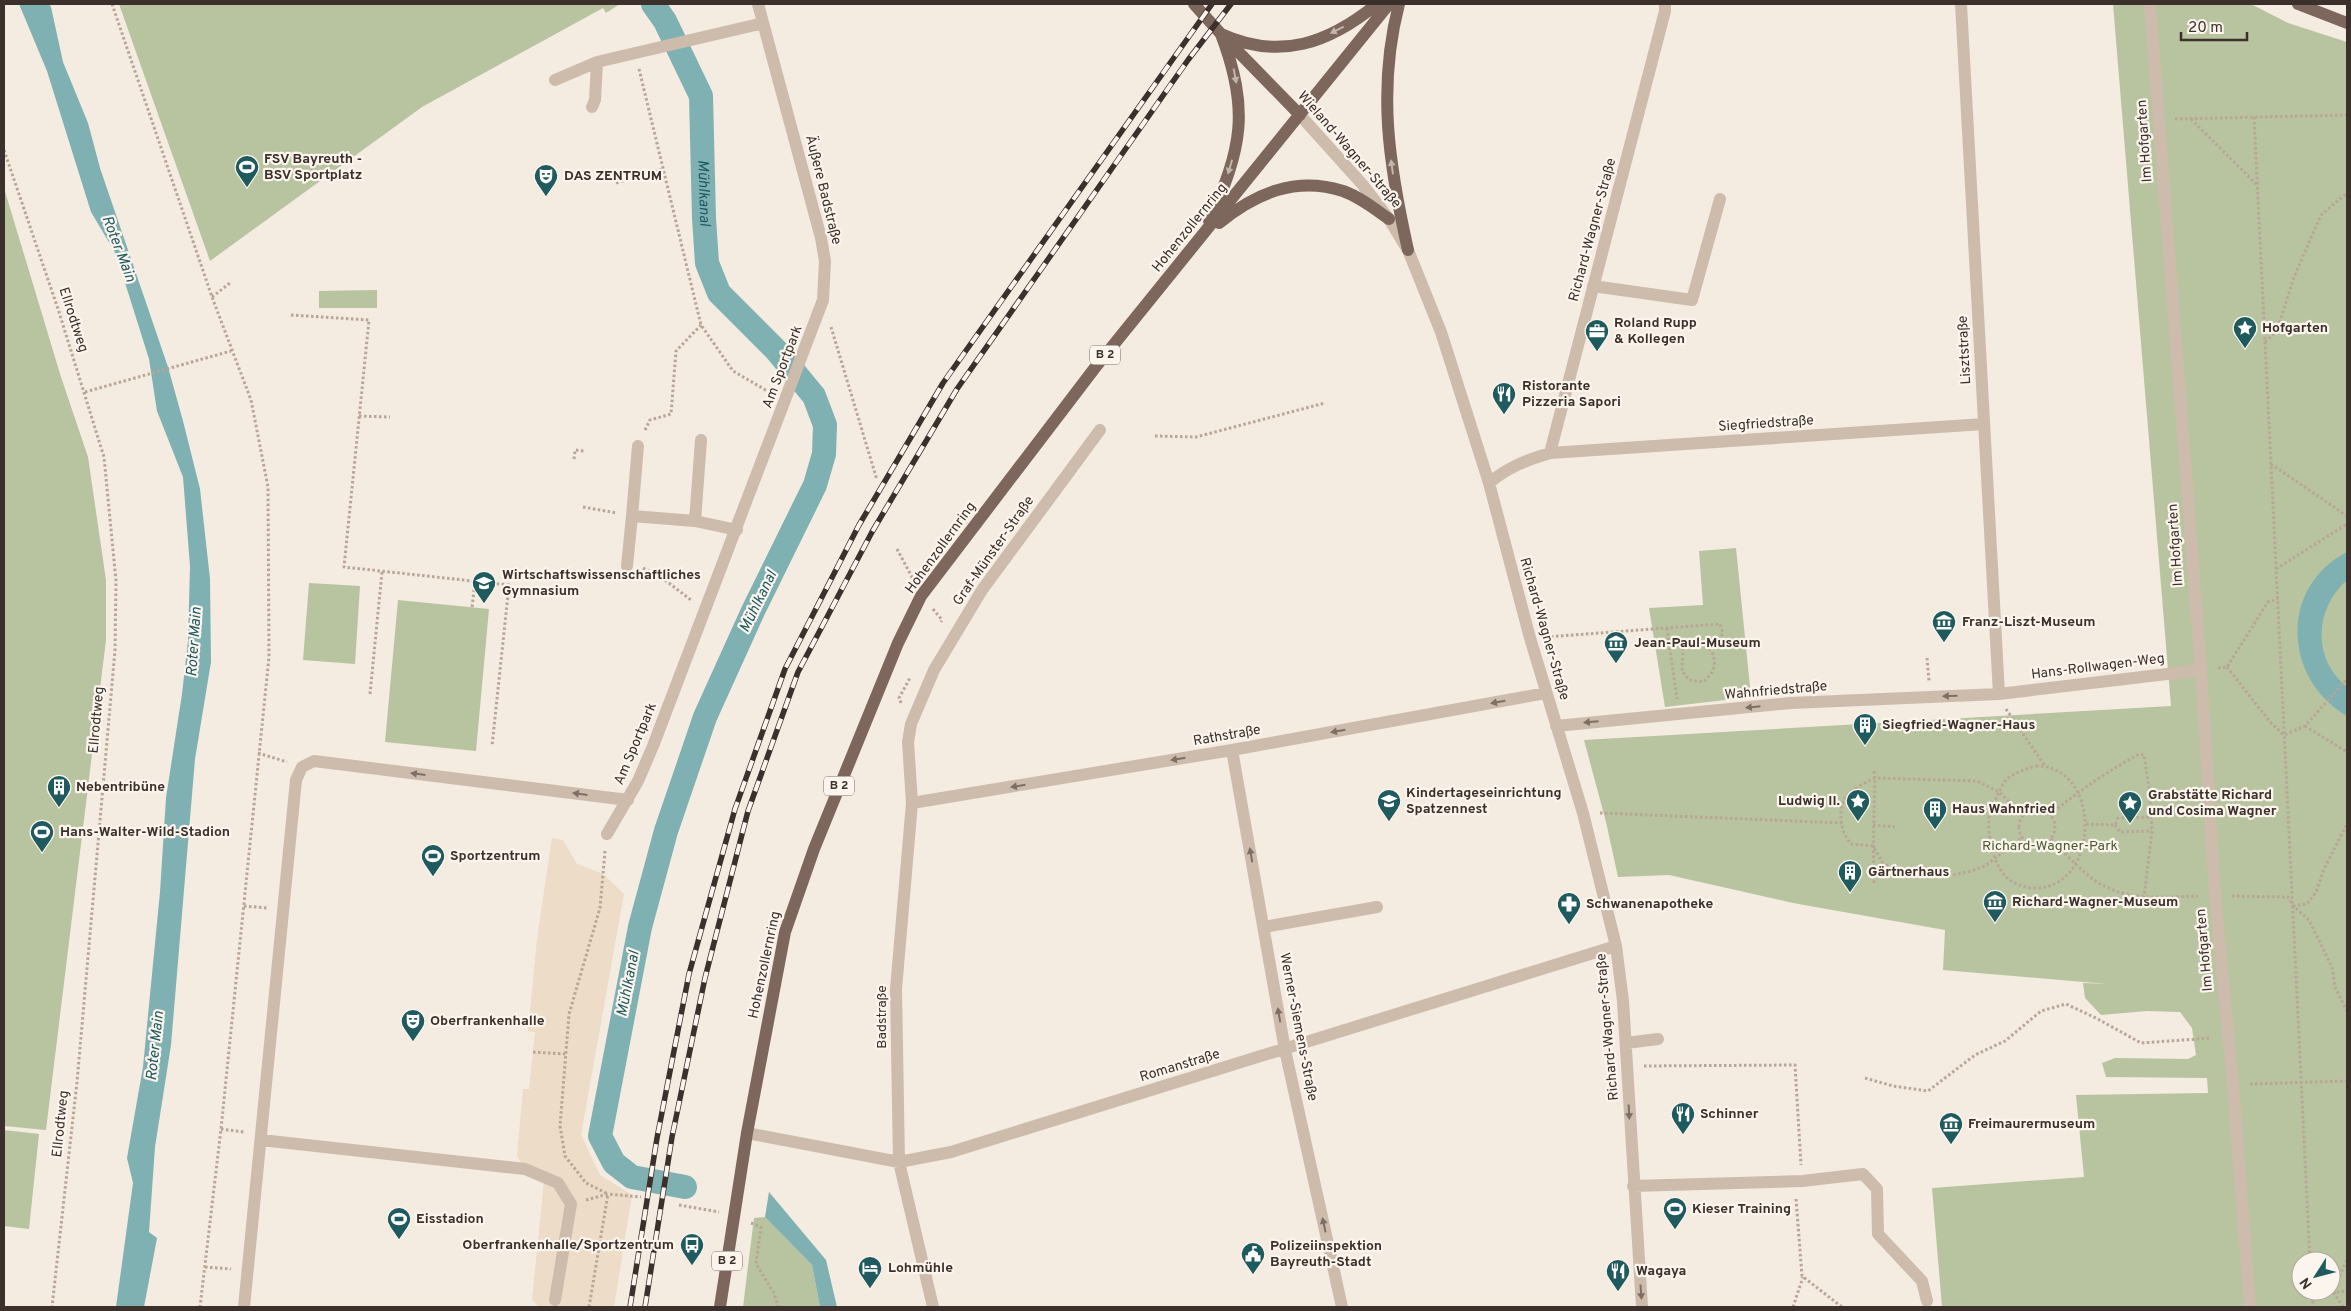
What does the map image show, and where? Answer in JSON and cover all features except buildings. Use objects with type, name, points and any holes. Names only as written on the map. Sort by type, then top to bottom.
[{"type":"main road","name":"Wieland-Wagner-Straße","points":[[1194,4],[1220,34],[1300,115]]},
{"type":"main road","points":[[1220,34],[1238,42],[1259,47],[1290,48],[1315,41],[1344,27],[1377,4]]},
{"type":"main road","name":"Hohenzollernring","points":[[720,1307],[747,1133],[784,932],[824,822],[898,643],[921,596],[1094,369],[1389,4]]},
{"type":"main road","points":[[1399,4],[1388,53],[1386,108],[1392,169],[1408,250]]},
{"type":"main road","points":[[2298,4],[2347,23]]},
{"type":"main road","points":[[1200,239],[1225,186],[1235,150],[1240,119],[1233,67],[1220,34]]},
{"type":"main road","points":[[1200,239],[1228,216],[1254,200],[1279,189],[1297,184],[1344,192],[1390,219]]},
{"type":"street","name":"Äußere Badstraße","points":[[758,4],[822,238],[825,261],[823,300]]},
{"type":"street","name":"Richard-Wagner-Straße","points":[[1550,453],[1666,11],[1666,4]]},
{"type":"street","name":"Lisztstraße","points":[[1961,4],[1999,694]]},
{"type":"street","name":"Im Hofgarten","points":[[2150,4],[2200,670],[2214,895],[2233,1084],[2250,1307]]},
{"type":"street","points":[[555,80],[597,62],[762,22]]},
{"type":"street","points":[[592,107],[595,100],[597,62]]},
{"type":"street","name":"Wieland-Wagner-Straße","points":[[1300,115],[1362,184],[1390,219],[1408,250],[1441,332],[1489,483]]},
{"type":"street","points":[[1594,286],[1692,300],[1720,198]]},
{"type":"street","name":"Am Sportpark","points":[[607,834],[628,800],[654,746],[786,402],[823,300]]},
{"type":"street","name":"Siegfriedstraße","points":[[1550,453],[1984,424]]},
{"type":"street","name":"Graf-Münster-Straße","points":[[911,724],[934,670],[982,590],[1100,430]]},
{"type":"street","points":[[695,521],[701,440]]},
{"type":"street","points":[[627,564],[638,446]]},
{"type":"street","points":[[1489,483],[1503,471],[1519,463],[1550,453]]},
{"type":"street","name":"Richard-Wagner-Straße","points":[[1489,483],[1530,638],[1583,813],[1616,946],[1623,1001],[1642,1307]]},
{"type":"street","points":[[632,516],[695,521],[737,530]]},
{"type":"street","name":"Hans-Rollwagen-Weg","points":[[1999,694],[2200,670]]},
{"type":"street","name":"Rathstraße","points":[[912,803],[1232,750],[1546,694]]},
{"type":"street","name":"Wahnfriedstraße","points":[[1556,726],[1791,703],[1999,694]]},
{"type":"street","name":"Badstraße","points":[[911,724],[908,742],[912,803],[896,989],[899,1162],[933,1307]]},
{"type":"street","name":"Werner-Siemens-Straße","points":[[1232,750],[1285,1050],[1342,1307]]},
{"type":"street","points":[[244,1307],[282,910],[296,780],[302,767],[314,761],[628,800]]},
{"type":"street","points":[[1264,927],[1377,907]]},
{"type":"street","name":"Romanstraße","points":[[747,1133],[899,1162],[951,1152],[1616,946]]},
{"type":"street","points":[[1626,1043],[1658,1040]]},
{"type":"street","points":[[261,1140],[525,1169],[558,1183],[571,1204],[555,1300]]},
{"type":"street","points":[[1633,1186],[1798,1181],[1863,1174],[1876,1188],[1878,1234],[1922,1281],[1927,1301]]},
{"type":"path","points":[[112,4],[199,263],[251,400],[268,487],[268,657],[221,1129],[200,1307]]},
{"type":"path","points":[[635,52],[702,325],[733,371],[786,402]]},
{"type":"path","points":[[2159,119],[2347,115]]},
{"type":"path","points":[[2254,117],[2310,1251]]},
{"type":"path","points":[[2190,118],[2257,184]]},
{"type":"path","name":"Ellrodtweg","points":[[4,150],[85,392],[104,457],[116,581],[115,650],[77,1082],[52,1307]]},
{"type":"path","points":[[616,183],[663,169]]},
{"type":"path","points":[[2265,343],[2277,331],[2294,277],[2321,215],[2347,193]]},
{"type":"path","points":[[212,297],[230,283]]},
{"type":"path","points":[[823,300],[877,480]]},
{"type":"path","points":[[291,315],[369,320],[344,567],[509,586],[492,746]]},
{"type":"path","points":[[638,446],[650,420],[671,414],[676,351],[702,325]]},
{"type":"path","points":[[85,392],[231,351]]},
{"type":"path","points":[[1155,436],[1196,437],[1325,403]]},
{"type":"path","points":[[359,416],[390,418]]},
{"type":"path","points":[[574,458],[575,450],[584,451]]},
{"type":"path","points":[[2271,464],[2347,516]]},
{"type":"path","points":[[583,507],[632,516]]},
{"type":"path","points":[[2276,569],[2347,524]]},
{"type":"path","points":[[897,549],[921,596]]},
{"type":"path","points":[[627,564],[661,577],[705,612]]},
{"type":"path","points":[[370,694],[382,572]]},
{"type":"path","points":[[472,607],[475,582]]},
{"type":"path","points":[[2227,668],[2268,602],[2278,598]]},
{"type":"path","points":[[1530,638],[1720,624],[1723,633],[1712,651]]},
{"type":"path","points":[[1667,628],[1679,714]]},
{"type":"path","points":[[1696,641],[1712,651],[1715,667],[1703,682],[1689,680],[1682,671],[1682,664],[1683,650],[1689,643],[1696,641]]},
{"type":"path","points":[[1927,658],[1931,697]]},
{"type":"path","points":[[1673,666],[1682,664]]},
{"type":"path","points":[[2200,670],[2227,668]]},
{"type":"path","points":[[2227,668],[2271,723],[2284,735]]},
{"type":"path","points":[[2284,735],[2305,726],[2347,679]]},
{"type":"path","points":[[1999,694],[2009,716],[2046,766]]},
{"type":"path","points":[[2305,726],[2347,752]]},
{"type":"path","points":[[258,753],[302,767]]},
{"type":"path","points":[[2050,815],[2078,791],[2107,772],[2139,754],[2144,755],[2152,831],[2144,897]]},
{"type":"path","points":[[2036,766],[2046,766],[2059,771],[2069,779],[2078,791],[2086,824],[2084,841],[2076,864],[2067,876],[2043,888],[2029,888],[2010,881],[2000,869],[1995,859],[1989,830],[1990,810],[2006,779],[2036,766]]},
{"type":"path","points":[[1874,771],[1874,883]]},
{"type":"path","points":[[1873,846],[1851,844],[1845,837],[1842,823],[1843,802],[1859,786],[1874,778],[1977,781],[1999,792],[2024,816]]},
{"type":"path","points":[[2036,809],[2050,815],[2056,828],[2051,839],[2046,843],[2030,844],[2023,838],[2020,824],[2024,816],[2036,809]]},
{"type":"path","points":[[1583,813],[1842,823]]},
{"type":"path","points":[[2115,825],[2118,818],[2152,817]]},
{"type":"path","points":[[2086,824],[2115,825]]},
{"type":"path","points":[[2293,906],[2306,904],[2316,892],[2324,869],[2347,824]]},
{"type":"path","points":[[2115,825],[2120,832],[2152,831]]},
{"type":"path","points":[[1873,826],[1895,827]]},
{"type":"path","points":[[607,834],[600,908],[569,1014],[560,1126],[565,1156],[586,1183],[608,1194]]},
{"type":"path","points":[[1873,846],[1883,863],[1895,871],[1952,875],[1971,871],[1995,859],[2023,838]]},
{"type":"path","points":[[2051,839],[2093,879],[2114,891],[2144,897],[2214,895],[2288,897],[2293,906],[2309,920],[2332,967],[2335,987],[2347,1011]]},
{"type":"path","points":[[244,906],[282,910]]},
{"type":"path","points":[[1865,1078],[1893,1086],[1928,1091],[1975,1054],[2004,1041],[2041,1011],[2066,1004],[2096,1018],[2140,1043],[2203,1039]]},
{"type":"path","points":[[533,1052],[566,1054]]},
{"type":"path","points":[[1627,1064],[1646,1066],[1795,1065],[1802,1276],[1793,1307]]},
{"type":"path","points":[[2233,1084],[2347,1080]]},
{"type":"path","points":[[221,1129],[244,1132],[261,1140]]},
{"type":"path","points":[[589,1307],[608,1194]]},
{"type":"path","points":[[571,1204],[608,1194],[641,1197]]},
{"type":"path","points":[[679,1205],[734,1214],[761,1228],[756,1264],[774,1293],[778,1307]]},
{"type":"path","points":[[2341,1273],[2347,1260]]},
{"type":"path","points":[[206,1267],[247,1271]]},
{"type":"path","points":[[1802,1276],[1842,1307]]},
{"type":"green space","name":"FSV Bayreuth - BSV Sportplatz","points":[[119,4],[620,4],[606,13],[603,8],[422,107],[210,261]]},
{"type":"green space","name":"Hofgarten","points":[[2113,4],[2251,4],[2288,23],[2347,42],[2347,1307],[1942,1307],[1932,1188],[2084,1177],[2076,1095],[2208,1093],[2207,1078],[2106,1077],[2102,1063],[2115,1058],[2188,1059],[2196,1055],[2192,1028],[2180,1012],[2147,1011],[2101,1015],[2085,998],[2083,983],[2107,984],[1943,970],[1945,930],[1793,903],[1669,875],[1618,877],[1606,822],[1584,740],[2171,706]]},
{"type":"green space","name":"Hans-Walter-Wild-Stadion","points":[[4,188],[61,377],[88,457],[106,580],[106,640],[46,1130],[4,1126]]},
{"type":"green space","points":[[377,290],[377,308],[319,308],[319,291]]},
{"type":"green space","points":[[1736,548],[1751,697],[1665,707],[1649,608],[1703,605],[1699,551]]},
{"type":"green space","points":[[309,583],[360,586],[355,664],[303,660]]},
{"type":"green space","points":[[398,600],[489,609],[476,751],[385,742]]},
{"type":"green space","points":[[4,1130],[39,1134],[29,1229],[4,1226]]},
{"type":"green space","points":[[765,1217],[812,1265],[820,1307],[743,1307],[754,1218]]},
{"type":"shaded area","points":[[552,838],[563,840],[577,864],[603,874],[624,894],[581,1135],[600,1175],[632,1195],[614,1307],[539,1307],[532,1300],[544,1181],[525,1169],[517,1156],[523,1089],[529,1089],[535,1032],[528,1031],[537,939]]},
{"type":"water","name":"Roter Main","points":[[19,4],[49,4],[51,7],[63,62],[88,123],[100,168],[168,367],[200,489],[210,579],[211,662],[195,759],[171,1045],[155,1147],[149,1232],[157,1238],[144,1307],[116,1307],[133,1183],[127,1158],[143,1067],[160,892],[166,798],[188,641],[190,566],[183,477],[157,411],[149,359],[116,254],[91,212],[47,71]]},
{"type":"water","points":[[2347,552],[2347,580],[2328,605],[2323,619],[2322,634],[2323,648],[2328,663],[2336,676],[2347,687],[2347,716],[2326,700],[2310,680],[2301,657],[2298,633],[2300,610],[2309,587],[2325,568]]},
{"type":"water","points":[[769,1192],[826,1260],[837,1307],[820,1307],[812,1265],[765,1217]]},
{"type":"waterway","name":"Mühlkanal","points":[[653,4],[665,21],[701,96],[707,263],[719,293],[776,350],[814,396],[825,425],[824,454],[815,485],[753,611],[705,717],[666,831],[640,927],[600,1136],[614,1163],[632,1177],[685,1187]]},
{"type":"railway","points":[[630,1307],[657,1138],[689,974],[735,809],[785,669],[859,525],[943,383],[1212,4]]},
{"type":"railway","points":[[645,1307],[672,1137],[705,978],[748,811],[798,672],[872,532],[957,389],[1188,60],[1231,4]]},
{"type":"place","name":"FSV Bayreuth - BSV Sportplatz","points":[[247,188]]},
{"type":"place","name":"DAS ZENTRUM","points":[[546,197]]},
{"type":"place","name":"Hofgarten","points":[[2245,349]]},
{"type":"place","name":"Roland Rupp & Kollegen","points":[[1597,352]]},
{"type":"place","name":"Ristorante Pizzeria Sapori","points":[[1504,415]]},
{"type":"place","name":"Wirtschaftswissenschaftliches Gymnasium","points":[[484,604]]},
{"type":"place","name":"Franz-Liszt-Museum","points":[[1944,643]]},
{"type":"place","name":"Jean-Paul-Museum","points":[[1616,664]]},
{"type":"place","name":"Siegfried-Wagner-Haus","points":[[1865,746]]},
{"type":"place","name":"Nebentribüne","points":[[59,808]]},
{"type":"place","name":"Kindertageseinrichtung Spatzennest","points":[[1389,822]]},
{"type":"place","name":"Ludwig II.","points":[[1858,822]]},
{"type":"place","name":"Grabstätte Richard und Cosima Wagner","points":[[2130,824]]},
{"type":"place","name":"Haus Wahnfried","points":[[1935,830]]},
{"type":"place","name":"Hans-Walter-Wild-Stadion","points":[[42,853]]},
{"type":"place","name":"Sportzentrum","points":[[433,877]]},
{"type":"place","name":"Gärtnerhaus","points":[[1850,893]]},
{"type":"place","name":"Richard-Wagner-Museum","points":[[1995,923]]},
{"type":"place","name":"Schwanenapotheke","points":[[1569,925]]},
{"type":"place","name":"Oberfrankenhalle","points":[[413,1042]]},
{"type":"place","name":"Schinner","points":[[1683,1135]]},
{"type":"place","name":"Freimaurermuseum","points":[[1951,1145]]},
{"type":"place","name":"Kieser Training","points":[[1675,1230]]},
{"type":"place","name":"Eisstadion","points":[[399,1240]]},
{"type":"place","name":"Oberfrankenhalle/Sportzentrum","points":[[692,1266]]},
{"type":"place","name":"Polizeiinspektion Bayreuth-Stadt","points":[[1253,1275]]},
{"type":"place","name":"Lohmühle","points":[[870,1289]]},
{"type":"place","name":"Wagaya","points":[[1618,1292]]},
{"type":"park label","name":"Richard-Wagner-Park","points":[[2050,846]]}]
